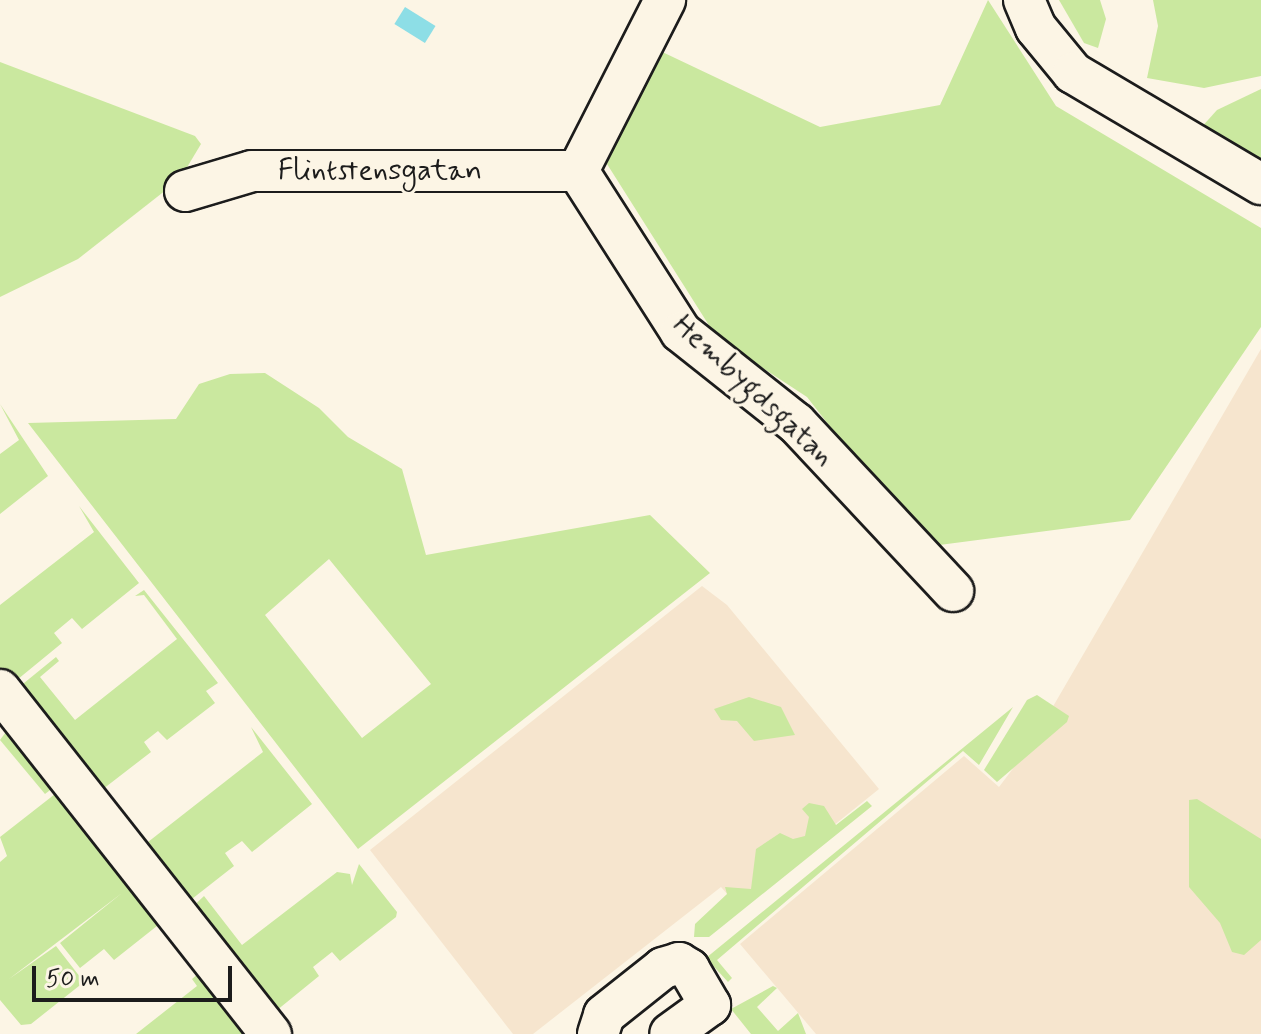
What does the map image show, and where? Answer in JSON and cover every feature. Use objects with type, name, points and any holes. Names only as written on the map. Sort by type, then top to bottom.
[{"type":"street","points":[[578,171],[665,0]]},
{"type":"street","points":[[1024,0],[1036,28],[1073,73],[1261,184]]},
{"type":"street","name":"Flintstensgatan","points":[[185,191],[252,171],[578,171]]},
{"type":"street","name":"Hembygdsgatan","points":[[578,171],[681,332],[796,423],[953,591]]},
{"type":"street","points":[[0,690],[271,1034]]},
{"type":"street","points":[[598,1034],[604,1015],[672,964],[689,969],[710,1005],[670,1034]]},
{"type":"shaded area","points":[[1261,349],[1261,1034],[816,1034],[740,944],[964,756],[999,787],[1030,746]]},
{"type":"shaded area","points":[[702,586],[727,605],[879,789],[736,904],[721,887],[533,1034],[513,1034],[370,850]]},
{"type":"green space","points":[[988,0],[1056,106],[1261,228],[1261,327],[1130,520],[924,547],[807,397],[717,338],[607,164],[656,49],[820,127],[940,105]]},
{"type":"green space","points":[[1059,0],[1100,0],[1106,19],[1098,48],[1084,43]]},
{"type":"green space","points":[[1153,0],[1261,0],[1261,76],[1204,88],[1147,78],[1158,26]]},
{"type":"green space","points":[[0,62],[195,136],[201,144],[180,179],[78,259],[0,297]]},
{"type":"green space","points":[[1261,89],[1261,164],[1199,130],[1217,110]]},
{"type":"green space","points":[[265,373],[319,408],[348,437],[402,469],[426,555],[650,515],[710,573],[358,849],[28,423],[176,419],[199,384],[230,374]],"holes":[[[329,559],[431,684],[362,738],[265,615]]]},
{"type":"green space","points":[[0,404],[48,476],[0,514],[0,454],[19,440]]},
{"type":"green space","points":[[79,506],[139,583],[82,629],[72,618],[54,633],[62,643],[12,684],[0,677],[0,605],[94,532]]},
{"type":"green space","points":[[144,590],[218,683],[206,691],[215,703],[167,740],[158,731],[144,742],[151,752],[94,796],[13,692],[56,657],[59,661],[40,677],[75,720],[177,639],[144,595],[135,596]]},
{"type":"green space","points":[[1037,695],[1069,716],[1067,722],[997,782],[984,770],[1027,700]]},
{"type":"green space","points":[[749,697],[781,707],[795,735],[754,741],[737,721],[721,720],[714,709]]},
{"type":"green space","points":[[1013,707],[979,765],[963,751],[717,960],[732,978],[728,982],[706,958]]},
{"type":"green space","points":[[11,725],[62,781],[45,794],[0,740]]},
{"type":"green space","points":[[251,727],[312,804],[252,852],[242,841],[225,853],[234,866],[183,906],[99,804],[110,795],[148,842],[263,752]]},
{"type":"green space","points":[[64,787],[162,922],[114,960],[104,949],[80,968],[60,943],[122,893],[9,979],[56,946],[84,982],[31,1024],[21,1025],[0,1000],[0,862],[7,856],[0,837]]},
{"type":"green space","points":[[1197,799],[1261,839],[1261,940],[1244,955],[1232,952],[1220,923],[1189,887],[1189,800]]},
{"type":"green space","points":[[867,801],[872,806],[709,937],[694,937],[695,924],[727,894],[725,887],[751,889],[756,849],[780,833],[793,839],[805,836],[809,817],[802,809],[809,803],[824,806],[836,825]]},
{"type":"green space","points":[[359,864],[397,912],[396,917],[340,961],[332,952],[313,967],[319,976],[271,1015],[186,913],[204,896],[242,945],[337,872],[350,874],[352,885]]},
{"type":"green space","points":[[206,967],[247,1034],[136,1034],[197,986],[192,979]]},
{"type":"green space","points":[[773,986],[777,988],[757,1007],[778,1031],[798,1013],[806,1034],[751,1034],[731,1009]]},
{"type":"water","points":[[405,7],[436,26],[425,43],[394,24]]}]
